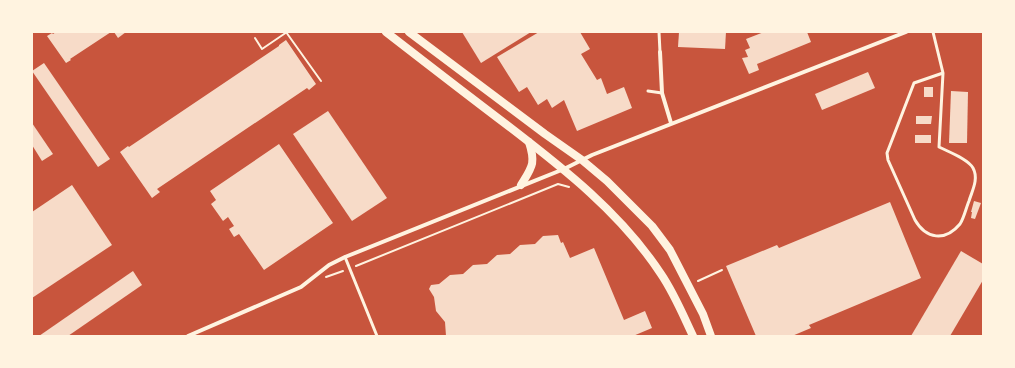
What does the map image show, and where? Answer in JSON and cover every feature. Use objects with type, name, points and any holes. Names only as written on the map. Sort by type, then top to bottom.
[{"type":"main road","points":[[386,32],[564,169],[607,209],[636,239],[661,273],[675,295],[693,336]]},
{"type":"main road","points":[[413,33],[545,134],[582,160],[607,181],[652,226],[670,250],[700,308],[711,336]]},
{"type":"main road","points":[[520,185],[532,167],[533,155],[528,142]]},
{"type":"street","points":[[188,336],[301,287],[329,264],[345,257],[520,185],[564,169],[671,123],[906,32]]},
{"type":"street","points":[[660,52],[662,93],[671,123]]},
{"type":"lane","points":[[659,32],[660,52]]},
{"type":"lane","points":[[933,32],[943,73],[940,147],[969,163],[976,178],[961,222],[952,232],[941,236],[930,235],[920,228],[891,167],[887,153],[914,82],[943,73]]},
{"type":"lane","points":[[648,91],[662,93]]},
{"type":"lane","points":[[345,257],[377,336]]},
{"type":"path","points":[[255,38],[262,49],[286,32],[320,81]]},
{"type":"path","points":[[322,279],[558,184],[570,188]]},
{"type":"path","points":[[698,281],[722,270]]},
{"type":"building","points":[[56,32],[111,32],[66,63],[47,36]]},
{"type":"building","points":[[114,32],[126,32],[118,38]]},
{"type":"building","points":[[462,32],[531,32],[481,63]]},
{"type":"building","points":[[539,32],[580,32],[590,49],[581,54],[597,80],[601,78],[607,94],[624,87],[632,108],[577,131],[564,100],[552,108],[547,99],[538,105],[527,87],[519,92],[497,57]]},
{"type":"building","points":[[679,32],[726,32],[725,49],[678,47]]},
{"type":"building","points":[[764,32],[807,32],[811,42],[757,64],[759,70],[749,74],[742,58],[748,57],[745,50],[750,48],[746,39]]},
{"type":"building","points":[[286,40],[316,84],[309,90],[307,88],[157,189],[160,192],[152,198],[120,152]]},
{"type":"building","points":[[44,63],[110,159],[98,167],[32,71]]},
{"type":"building","points":[[868,72],[875,88],[822,110],[815,94]]},
{"type":"building","points":[[924,87],[933,87],[933,97],[924,97]]},
{"type":"building","points":[[951,91],[968,92],[967,143],[949,143]]},
{"type":"building","points":[[328,111],[387,198],[352,221],[293,134]]},
{"type":"building","points":[[916,116],[932,116],[931,124],[916,124]]},
{"type":"building","points":[[32,123],[53,154],[42,161],[32,145]]},
{"type":"building","points":[[915,135],[931,135],[931,143],[915,143]]},
{"type":"building","points":[[279,144],[333,223],[264,270],[239,234],[234,237],[229,229],[234,226],[228,217],[223,221],[211,204],[216,200],[210,191]]},
{"type":"building","points":[[72,185],[112,245],[32,298],[32,212]]},
{"type":"building","points":[[974,201],[981,203],[975,219],[971,218]]},
{"type":"building","points":[[890,202],[921,278],[809,325],[811,328],[792,336],[756,336],[726,266],[777,245],[779,248]]},
{"type":"building","points":[[558,235],[570,258],[594,248],[624,320],[645,311],[652,328],[633,336],[446,336],[445,322],[436,311],[434,297],[429,289],[431,285],[439,284],[450,275],[463,274],[473,265],[487,264],[497,255],[510,254],[520,245],[535,244],[543,236]]},
{"type":"building","points":[[961,251],[983,264],[983,280],[950,336],[911,336]]},
{"type":"building","points":[[133,271],[142,285],[68,336],[39,336]]}]
